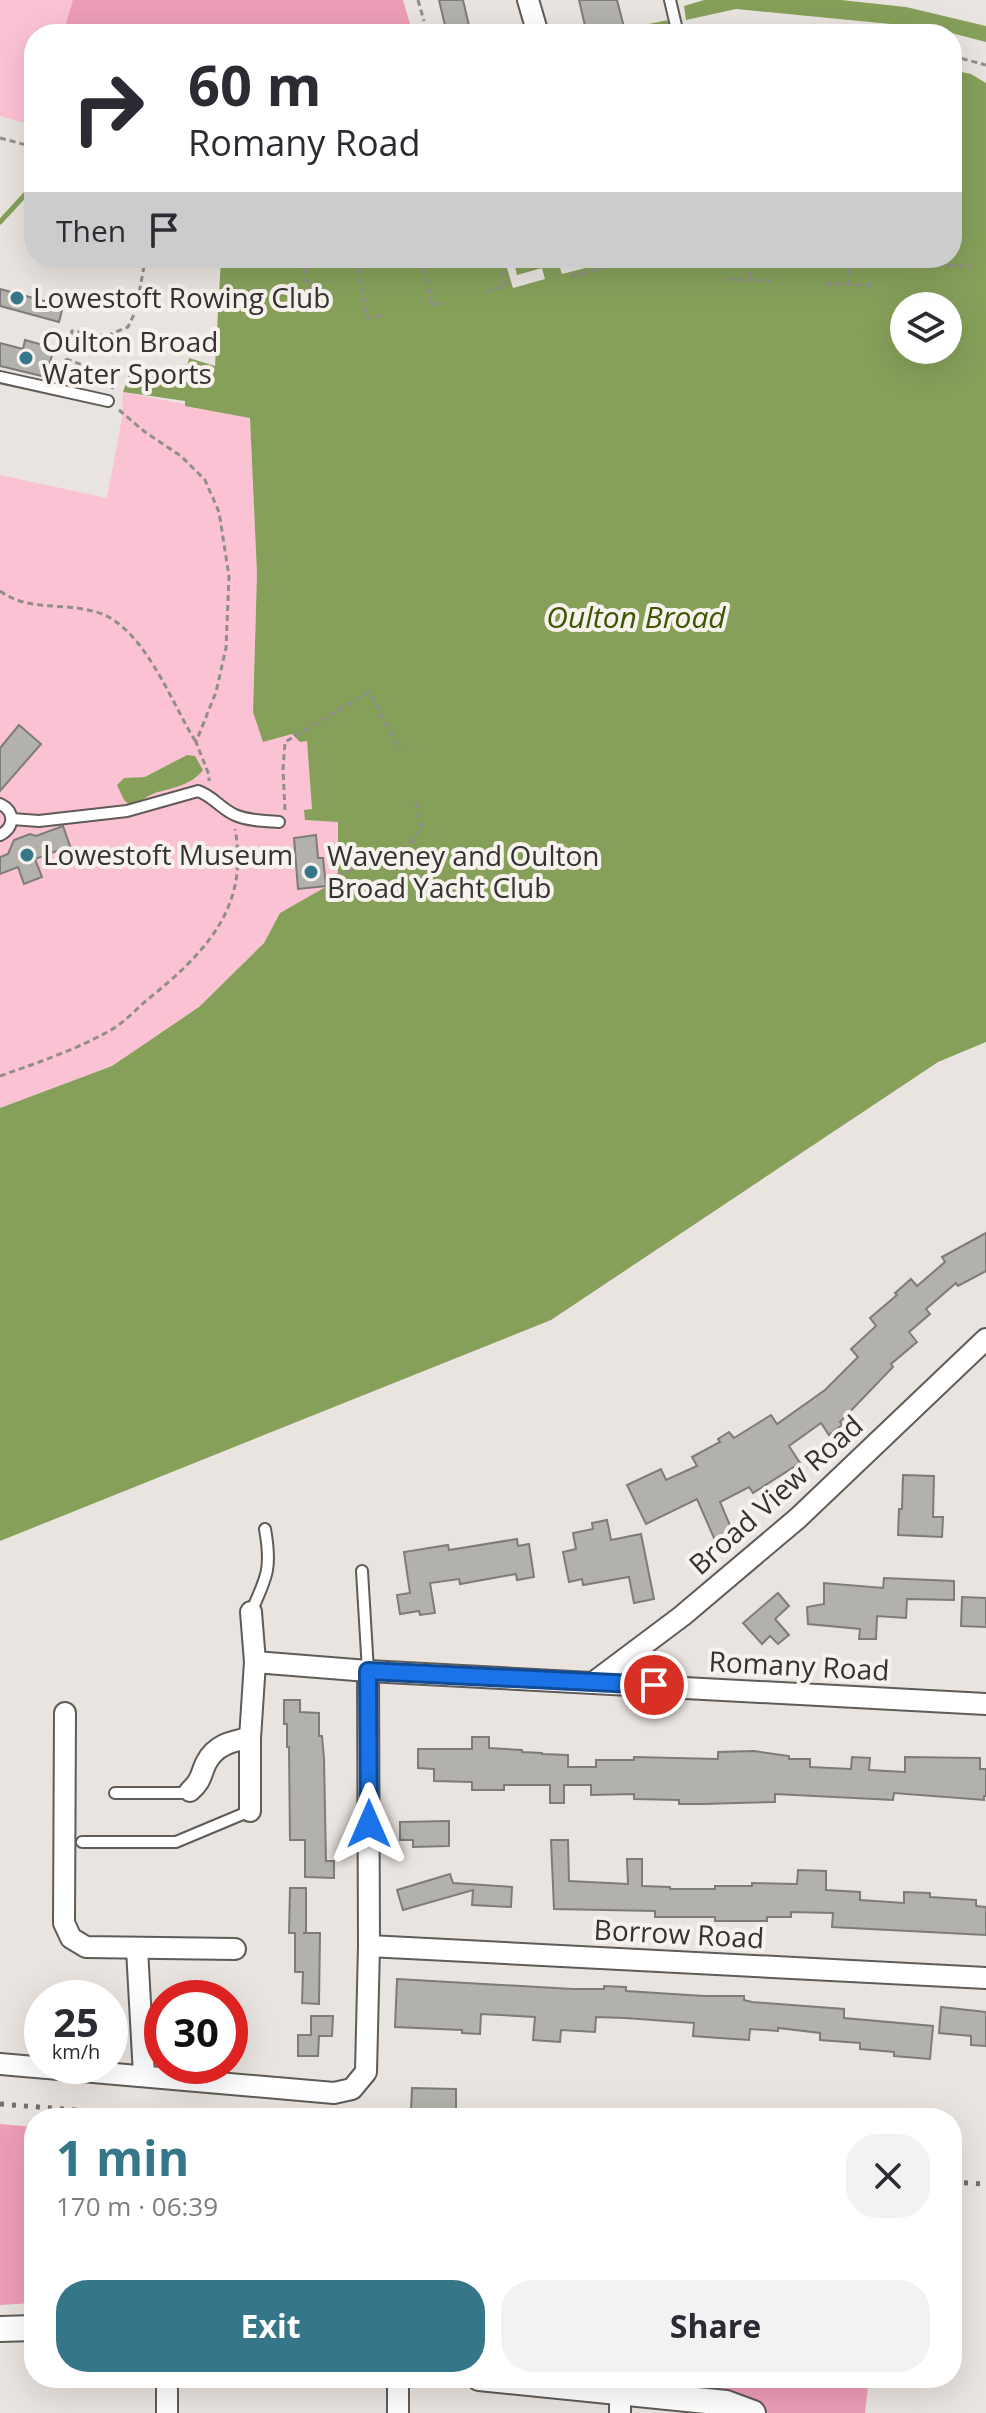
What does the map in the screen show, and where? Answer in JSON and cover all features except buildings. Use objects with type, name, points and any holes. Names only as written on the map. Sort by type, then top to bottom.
[{"type":"street","points":[[528,0],[535,24]]},
{"type":"street","name":"Broad View Road","points":[[594,1682],[682,1616],[798,1518],[986,1339]]},
{"type":"street","points":[[250,1811],[250,1738],[255,1662],[251,1612]]},
{"type":"street","name":"Romany Road","points":[[255,1662],[368,1671],[986,1704]]},
{"type":"street","points":[[239,2084],[334,2093],[352,2089],[366,2072],[368,1671]]},
{"type":"street","points":[[65,1713],[64,1923],[71,1938],[86,1947],[235,1949]]},
{"type":"street","points":[[190,1791],[200,1782],[214,1751],[231,1741],[250,1738]]},
{"type":"street","name":"Borrow Road","points":[[369,1946],[986,1978]]},
{"type":"street","points":[[0,2064],[144,2075],[137,1949]]},
{"type":"street","points":[[0,2329],[24,2328]]},
{"type":"street","points":[[167,2388],[167,2413]]},
{"type":"street","points":[[398,2388],[398,2413]]},
{"type":"street","points":[[538,2388],[620,2402],[726,2403],[753,2413]]},
{"type":"lane","points":[[670,0],[676,24]]},
{"type":"lane","points":[[0,377],[108,401]]},
{"type":"lane","points":[[12,819],[39,821],[127,811],[198,791],[208,794],[232,814],[248,819],[283,822]]},
{"type":"lane","points":[[0,804],[8,809],[12,819],[8,829],[0,835]]},
{"type":"lane","points":[[251,1612],[268,1573],[270,1554],[265,1529]]},
{"type":"lane","points":[[362,1571],[368,1671]]},
{"type":"lane","points":[[115,1793],[190,1791]]},
{"type":"lane","points":[[82,1842],[176,1842],[250,1811]]},
{"type":"path","points":[[418,0],[424,21]]},
{"type":"path","points":[[962,59],[986,65]]},
{"type":"path","points":[[0,138],[24,144]]},
{"type":"path","points":[[962,266],[972,266]]},
{"type":"path","points":[[144,268],[136,310],[128,327],[106,336],[72,331],[66,359],[116,377],[108,401],[145,432],[181,456],[205,480],[219,512],[229,576],[226,648],[216,692],[196,742]]},
{"type":"path","points":[[305,268],[311,302]]},
{"type":"path","points":[[359,268],[367,318],[383,315]]},
{"type":"path","points":[[424,268],[432,305],[445,303]]},
{"type":"path","points":[[487,292],[506,286],[502,268]]},
{"type":"path","points":[[571,276],[593,268]]},
{"type":"path","points":[[750,280],[751,268]]},
{"type":"path","points":[[848,285],[849,268]]},
{"type":"path","points":[[727,279],[772,281]]},
{"type":"path","points":[[826,284],[871,285]]},
{"type":"path","points":[[0,591],[10,598],[37,606],[97,612],[118,623],[152,661],[196,742],[209,775]]},
{"type":"path","points":[[283,822],[285,742],[294,736],[369,692],[400,750]]},
{"type":"path","points":[[338,875],[409,847],[422,827],[415,800]]},
{"type":"path","points":[[0,1076],[110,1031],[168,984],[207,944],[227,913],[237,875],[238,845],[232,814]]},
{"type":"shaded area","points":[[0,0],[76,0],[68,24],[24,24],[24,123],[0,116]]},
{"type":"shaded area","points":[[73,0],[403,0],[410,24],[66,24]]},
{"type":"shaded area","points":[[123,392],[250,417],[257,574],[253,712],[300,741],[307,741],[312,809],[305,820],[338,822],[338,881],[280,913],[264,943],[199,1007],[112,1066],[0,1108],[0,475],[107,498],[122,418]]},
{"type":"shaded area","points":[[0,2124],[24,2126],[24,2304],[0,2305]]},
{"type":"shaded area","points":[[659,2388],[868,2388],[865,2413],[769,2413],[726,2397]]},
{"type":"water","points":[[704,0],[841,0],[906,7],[986,26],[986,42],[962,36],[962,24],[891,24],[736,9],[686,20],[684,6]]},
{"type":"water","name":"Oulton Broad","points":[[962,72],[986,83],[986,1042],[938,1062],[551,1320],[0,1541],[0,1108],[112,1066],[199,1007],[264,943],[280,913],[338,880],[338,822],[305,820],[304,810],[312,809],[307,741],[300,742],[292,734],[263,742],[253,712],[257,574],[250,418],[185,406],[185,401],[123,392],[130,371],[211,387],[214,377],[187,368],[189,358],[215,366],[220,268],[507,268],[513,288],[545,279],[542,268],[560,268],[562,274],[585,268],[962,268]]},
{"type":"water","name":"Oulton Broad","points":[[515,268],[542,268],[517,275]]},
{"type":"water","points":[[187,755],[195,756],[203,770],[193,779],[152,794],[131,806],[124,800],[117,785],[124,778],[145,777]]},
{"type":"waterway","points":[[661,24],[666,23]]},
{"type":"waterway","points":[[0,222],[24,196]]},
{"type":"railway","points":[[0,2104],[51,2108]]},
{"type":"railway","points":[[962,2183],[986,2184]]},
{"type":"place","name":"Lowestoft Rowing Club","points":[[17,298]]},
{"type":"place","name":"Oulton Broad Water Sports","points":[[26,358]]},
{"type":"place","name":"Lowestoft Museum","points":[[27,855]]},
{"type":"place","name":"Waveney and Oulton Broad Yacht Club","points":[[311,872]]},
{"type":"route","points":[[369,1824],[368,1671],[654,1685]]}]
